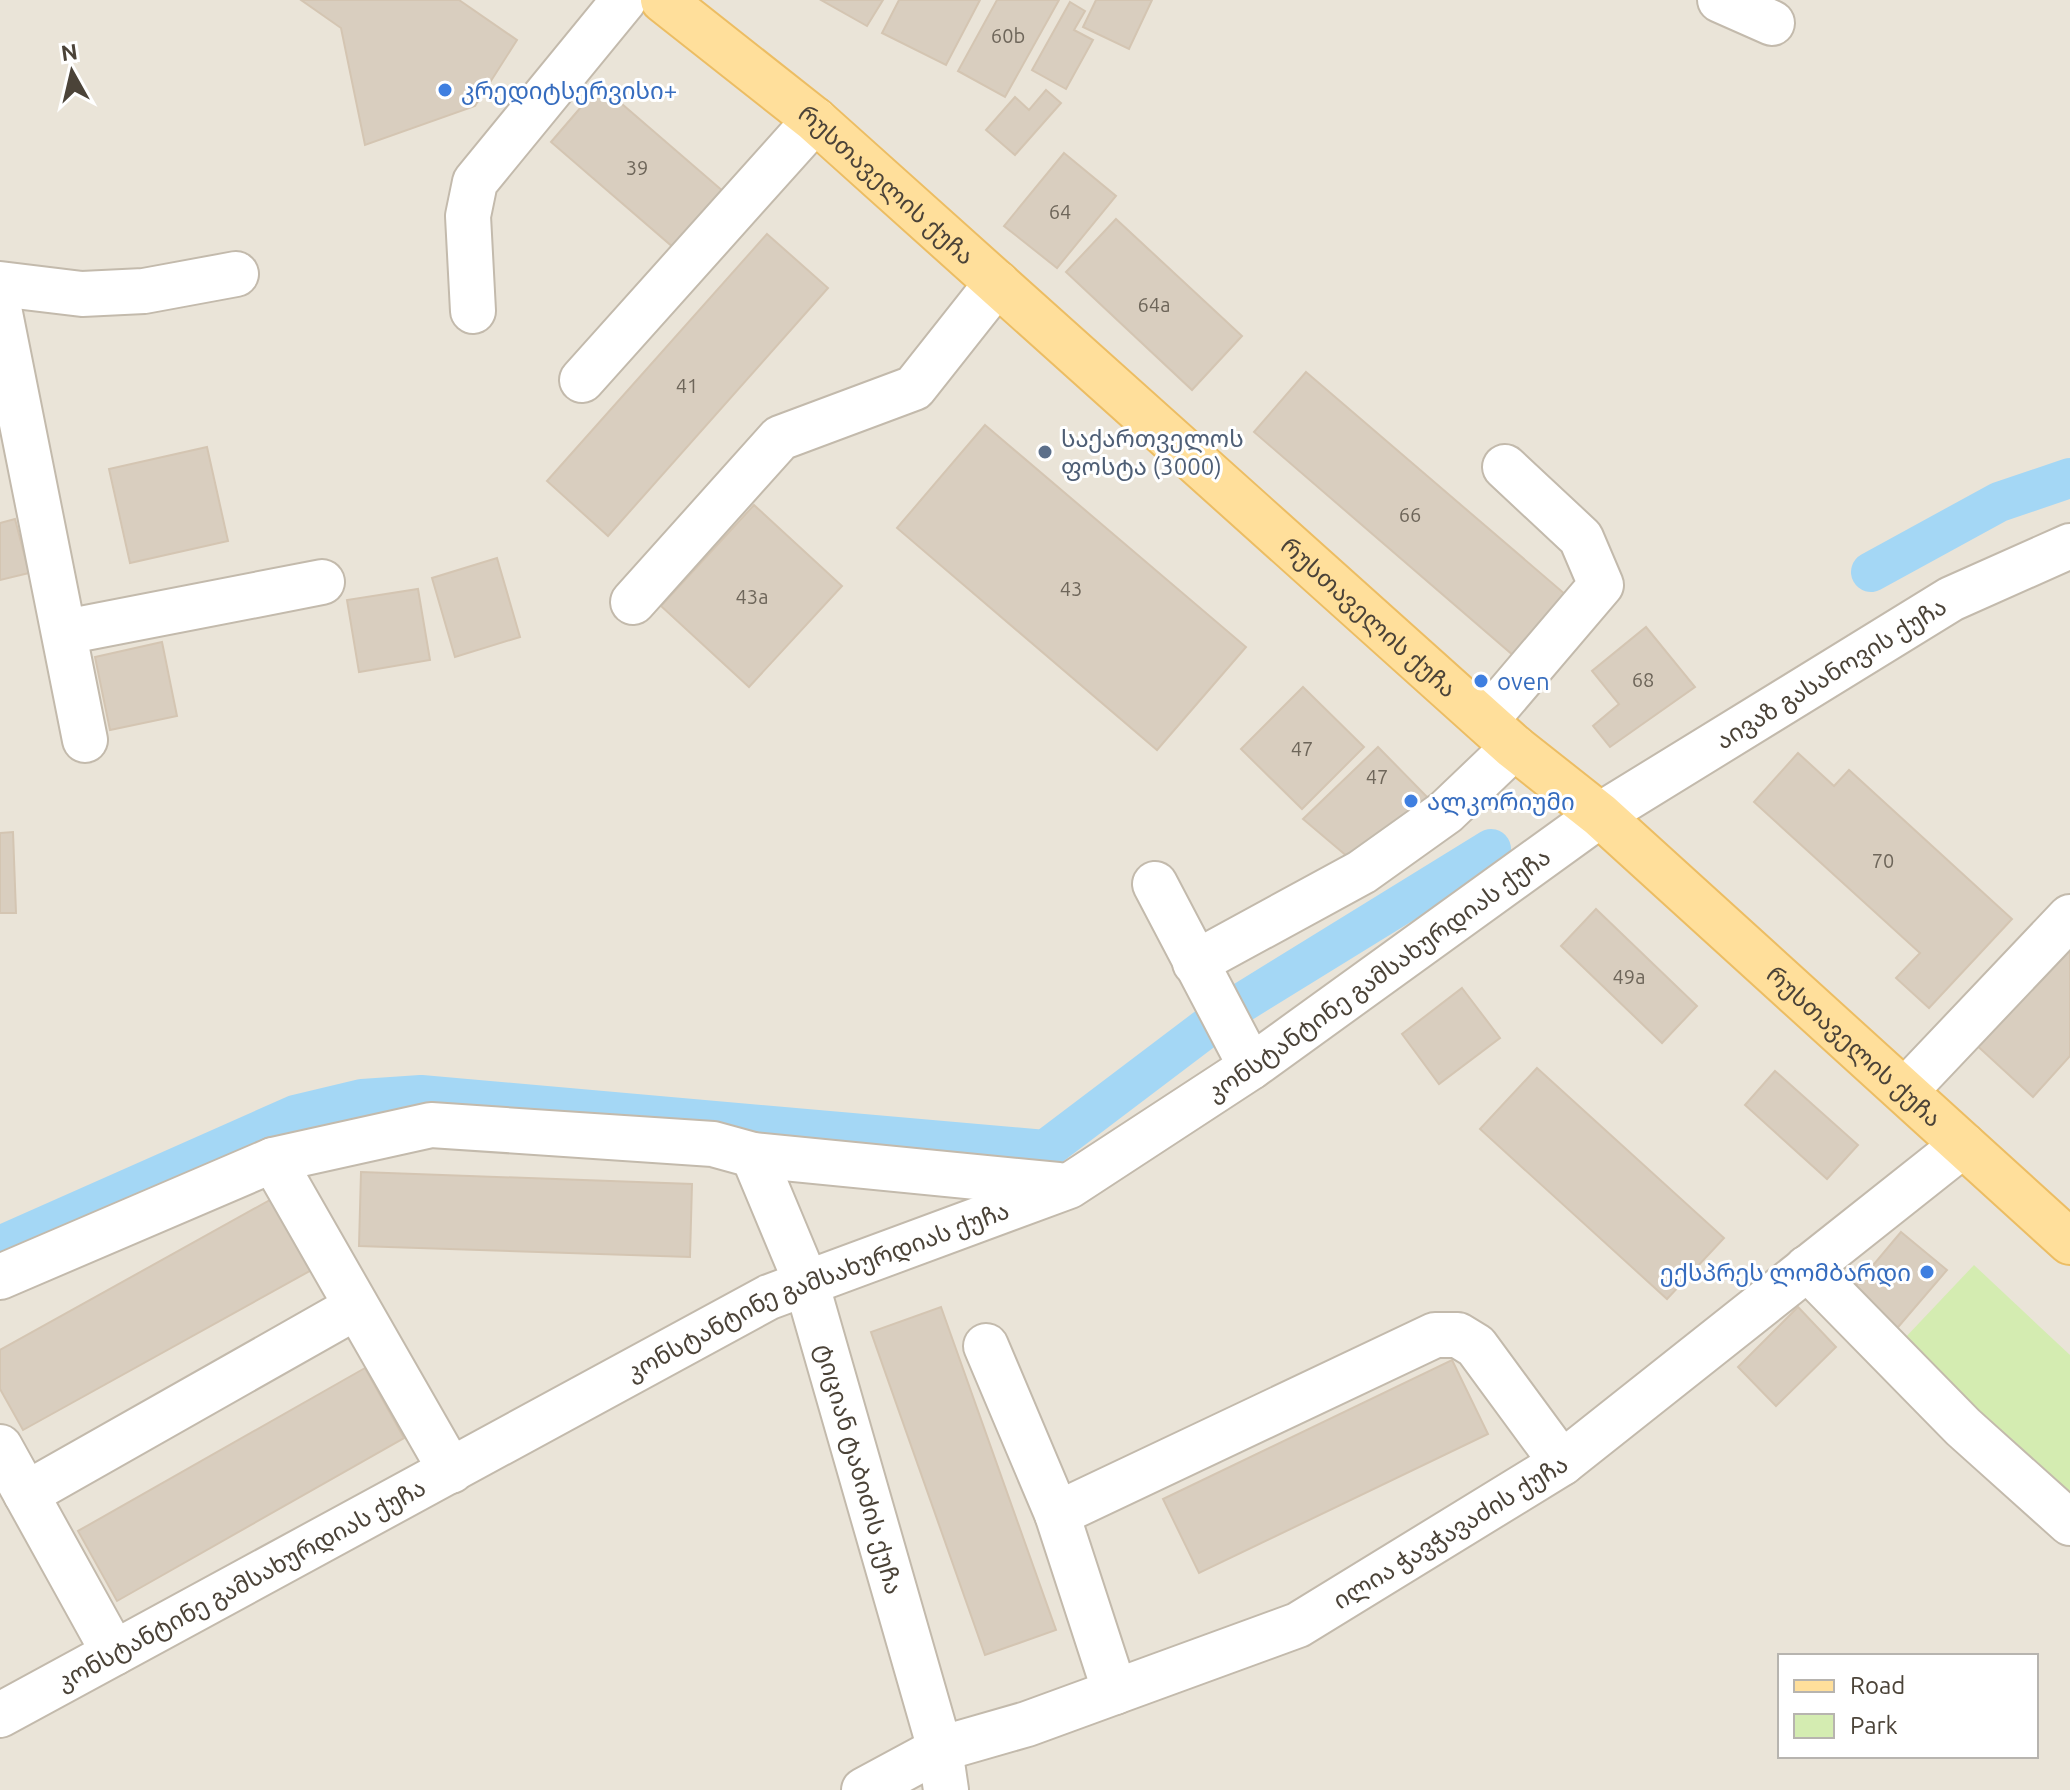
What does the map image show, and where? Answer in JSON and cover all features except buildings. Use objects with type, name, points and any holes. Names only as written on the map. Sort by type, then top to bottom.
[{"type":"main road","name":"რუსთაველის ქუჩა","points":[[663,0],[815,120],[1500,733],[1600,815],[2070,1242]]},
{"type":"street","points":[[473,311],[468,216],[475,182],[624,0]]},
{"type":"street","points":[[1720,0],[1772,23]]},
{"type":"street","points":[[582,380],[815,120]]},
{"type":"street","points":[[0,284],[82,294],[144,291],[236,274]]},
{"type":"street","points":[[633,602],[780,438],[914,388],[997,283]]},
{"type":"street","points":[[0,313],[85,740]]},
{"type":"street","points":[[1201,977],[1362,872],[1446,812],[1601,585],[1581,538],[1505,467]]},
{"type":"street","name":"აივაზ გასანოვის ქუჩა","points":[[1600,815],[1951,599],[2070,546]]},
{"type":"street","points":[[65,632],[322,582]]},
{"type":"street","name":"კონსტანტინე გამსახურდიას ქუჩა","points":[[0,1715],[769,1297],[1069,1186],[1242,1051],[1600,815]]},
{"type":"street","points":[[1155,884],[1242,1051]]},
{"type":"street","points":[[1905,1091],[2070,917]]},
{"type":"street","points":[[0,1277],[273,1160],[431,1125],[713,1144],[753,1155],[1069,1186]]},
{"type":"street","name":"ილია ჭავჭავაძის ქუჩა","points":[[864,1790],[943,1770],[1027,1724],[1298,1625],[1562,1463],[1963,1145]]},
{"type":"street","name":"ტიციან ტაბიძის ქუჩა","points":[[753,1155],[806,1282],[943,1770]]},
{"type":"street","points":[[273,1160],[451,1471]]},
{"type":"street","points":[[1807,1268],[1963,1427],[2070,1523]]},
{"type":"street","points":[[26,1494],[356,1307]]},
{"type":"street","points":[[1057,1514],[1435,1335],[1458,1335],[1476,1346],[1562,1463]]},
{"type":"street","points":[[986,1346],[1057,1514],[1115,1692]]},
{"type":"street","points":[[0,1447],[114,1653]]},
{"type":"shaded area","points":[[0,0],[2070,0],[2070,1790],[0,1790]]},
{"type":"green space","points":[[1974,1265],[2070,1355],[2070,1496],[1903,1340]]},
{"type":"waterway","points":[[1871,572],[1999,502],[2070,478]]},
{"type":"waterway","points":[[0,1246],[295,1115],[362,1099],[421,1095],[1045,1150],[1230,1010],[1491,849]]},
{"type":"place","name":"კრედიტსერვისი+","points":[[445,90]]},
{"type":"place","name":"საქართველოს ფოსტა (3000)","points":[[1045,452]]},
{"type":"place","name":"oven","points":[[1481,681]]},
{"type":"place","name":"ალკორიუმი","points":[[1411,801]]},
{"type":"place","name":"ექსპრეს ლომბარდი","points":[[1927,1272]]}]
